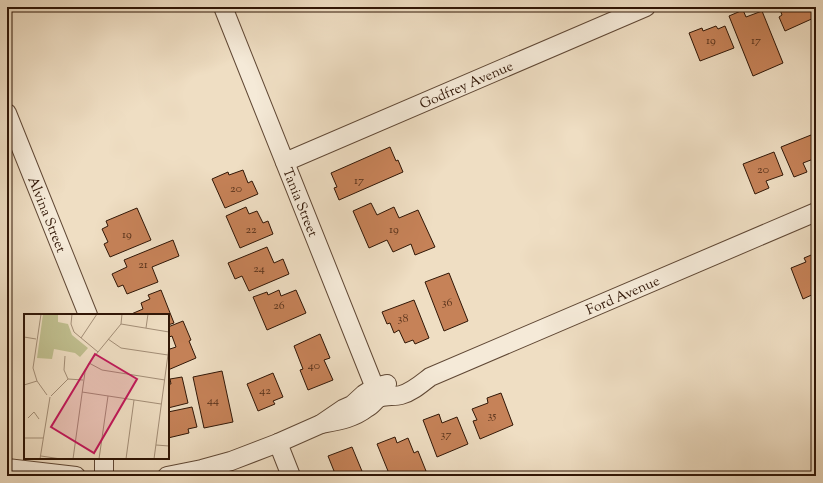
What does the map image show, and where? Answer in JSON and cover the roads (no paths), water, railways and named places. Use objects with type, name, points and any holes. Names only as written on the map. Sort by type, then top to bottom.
[{"type":"street","name":"Tania Street","points":[[222,7],[377,393]]},
{"type":"street","name":"Godfrey Avenue","points":[[285,162],[646,7]]},
{"type":"street","name":"Alvina Street","points":[[7,113],[88,314]]},
{"type":"street","name":"Ford Avenue","points":[[377,393],[387,396],[400,395],[412,391],[430,377],[816,212]]},
{"type":"street","points":[[167,476],[231,461],[278,443],[321,424],[346,419],[357,415],[369,408],[377,393]]},
{"type":"street","points":[[278,443],[291,476]]},
{"type":"street","points":[[104,459],[104,476]]},
{"type":"street","points":[[7,468],[76,476]]}]
